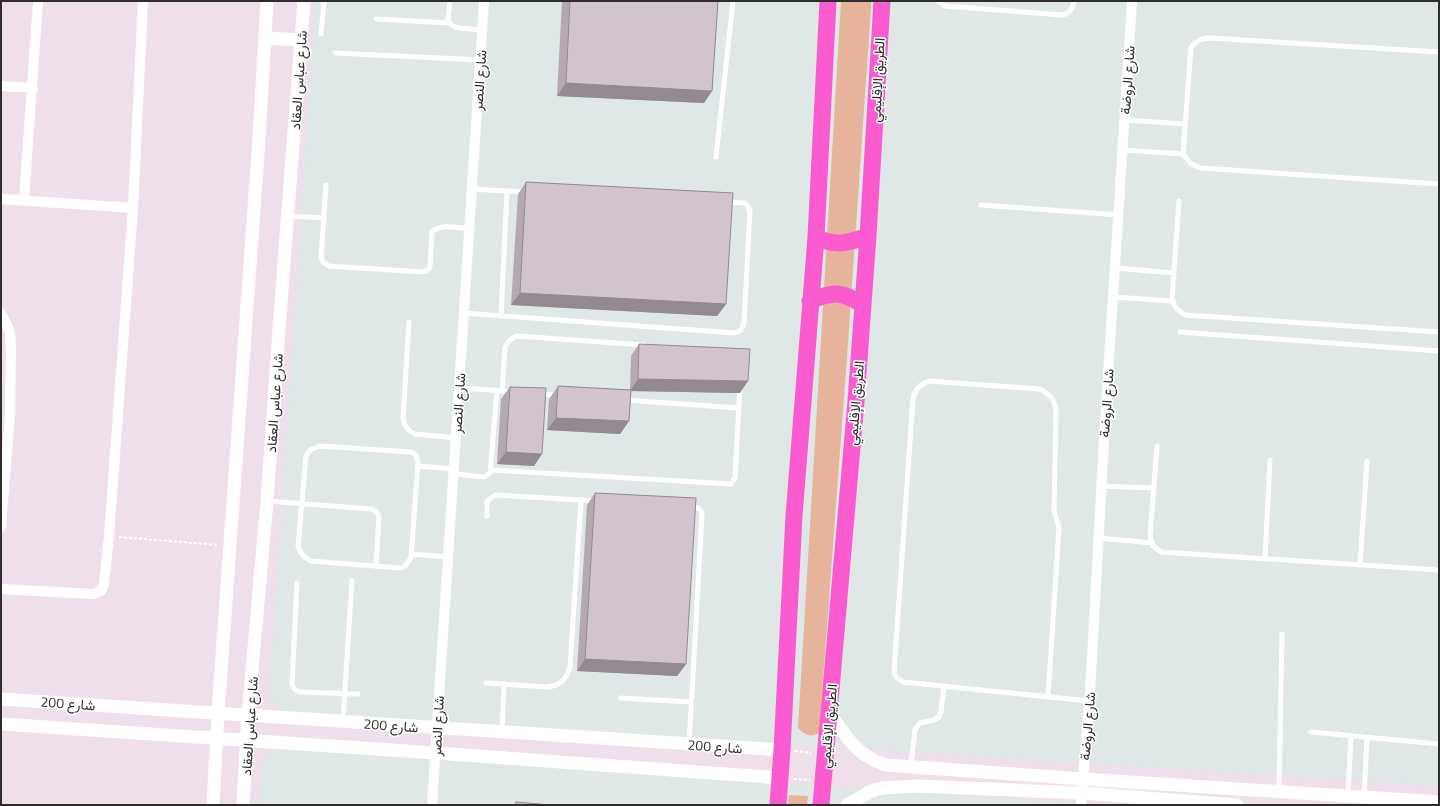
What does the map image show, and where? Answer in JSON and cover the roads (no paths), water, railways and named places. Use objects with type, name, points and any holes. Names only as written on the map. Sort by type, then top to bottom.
[{"type":"highway","points":[[778,805],[794,516],[816,237],[828,1]]},
{"type":"highway","name":"الطريق الإقليمي","points":[[821,805],[863,305],[882,1]]},
{"type":"highway","points":[[816,237],[826,242],[840,243],[853,241],[868,236]]},
{"type":"highway","points":[[810,301],[822,296],[836,293],[849,296],[863,305]]},
{"type":"street","points":[[24,200],[38,1]]},
{"type":"street","points":[[1,589],[93,594],[99,592],[104,584],[109,536],[133,208],[143,1]]},
{"type":"street","points":[[213,805],[267,1]]},
{"type":"street","name":"شارع عباس العقاد","points":[[244,805],[248,715],[267,501],[304,1]]},
{"type":"street","name":"شارع النصر","points":[[432,805],[484,1]]},
{"type":"street","name":"شارع الروضة","points":[[1081,799],[1089,701],[1101,486],[1132,1]]},
{"type":"street","points":[[265,38],[301,40]]},
{"type":"street","points":[[1,86],[33,88]]},
{"type":"street","points":[[1,199],[133,208]]},
{"type":"street","points":[[1,314],[10,332],[11,351],[10,413],[2,489],[1,527]]},
{"type":"street","name":"شارع 200","points":[[1,699],[782,750]]},
{"type":"street","points":[[829,712],[854,747],[874,761],[886,765],[1439,802]]},
{"type":"street","name":"شارع 200","points":[[1,724],[436,752],[780,778]]},
{"type":"street","points":[[847,805],[871,791],[899,786],[1081,799],[1237,805]]},
{"type":"lane","points":[[321,34],[324,1]]},
{"type":"lane","points":[[449,23],[450,1]]},
{"type":"lane","points":[[716,156],[733,1]]},
{"type":"lane","points":[[938,1],[945,6],[1062,15],[1070,11],[1074,1]]},
{"type":"lane","points":[[376,19],[449,23],[454,27],[483,30]]},
{"type":"lane","points":[[1439,52],[1210,38],[1198,40],[1191,47],[1183,154],[1191,164],[1201,168],[1439,184]]},
{"type":"lane","points":[[335,53],[481,60]]},
{"type":"lane","points":[[1125,120],[1186,124]]},
{"type":"lane","points":[[1123,150],[1183,154]]},
{"type":"lane","points":[[326,185],[322,260],[325,265],[423,272],[428,270],[430,266],[432,232],[434,230],[439,227],[470,229]]},
{"type":"lane","points":[[472,189],[531,192]]},
{"type":"lane","points":[[501,316],[507,191]]},
{"type":"lane","points":[[1179,201],[1172,301],[1180,312],[1190,316],[1439,332]]},
{"type":"lane","points":[[464,313],[734,333],[738,332],[742,329],[744,323],[750,210],[745,203],[719,202]]},
{"type":"lane","points":[[981,205],[1119,215]]},
{"type":"lane","points":[[287,216],[324,218]]},
{"type":"lane","points":[[1115,268],[1174,273]]},
{"type":"lane","points":[[1113,297],[1172,301]]},
{"type":"lane","points":[[409,322],[403,418],[404,423],[409,432],[415,434],[456,438]]},
{"type":"lane","points":[[1180,332],[1439,351]]},
{"type":"lane","points":[[418,466],[484,477],[488,476],[492,470],[505,347],[511,339],[517,336],[649,346]]},
{"type":"lane","points":[[492,470],[731,484],[735,478],[741,381]]},
{"type":"lane","points":[[1048,697],[1059,524],[1054,510],[1054,401],[1048,393],[1039,389],[930,381],[921,384],[915,392],[894,672],[897,678],[903,682],[944,686],[1048,697],[1089,701]]},
{"type":"lane","points":[[459,388],[510,392]]},
{"type":"lane","points":[[534,393],[566,396]]},
{"type":"lane","points":[[621,400],[739,408]]},
{"type":"lane","points":[[316,446],[411,452],[418,458],[418,466],[412,554],[409,563],[403,567],[311,561],[300,553],[298,546],[306,456],[310,450],[316,446]]},
{"type":"lane","points":[[1157,446],[1150,536],[1156,550],[1166,553],[1439,570]]},
{"type":"lane","points":[[1265,559],[1270,460]]},
{"type":"lane","points":[[1360,565],[1366,461]]},
{"type":"lane","points":[[1101,486],[1154,488]]},
{"type":"lane","points":[[487,516],[488,500],[495,495],[604,501]]},
{"type":"lane","points":[[486,683],[548,687],[560,684],[568,674],[570,666],[582,500]]},
{"type":"lane","points":[[267,501],[371,509],[376,511],[379,516],[376,566]]},
{"type":"lane","points":[[681,506],[698,508],[702,512],[689,744]]},
{"type":"lane","points":[[1099,538],[1152,543]]},
{"type":"lane","points":[[412,554],[448,558]]},
{"type":"lane","points":[[343,721],[352,580]]},
{"type":"lane","points":[[297,583],[293,687],[295,690],[300,692],[358,694]]},
{"type":"lane","points":[[1279,792],[1282,634]]},
{"type":"lane","points":[[502,732],[504,684]]},
{"type":"lane","points":[[911,767],[915,729],[920,723],[934,720],[939,717],[944,686]]},
{"type":"lane","points":[[621,698],[691,702]]},
{"type":"lane","points":[[1311,732],[1439,744]]},
{"type":"lane","points":[[1348,796],[1351,736]]},
{"type":"lane","points":[[1364,797],[1367,738]]}]
